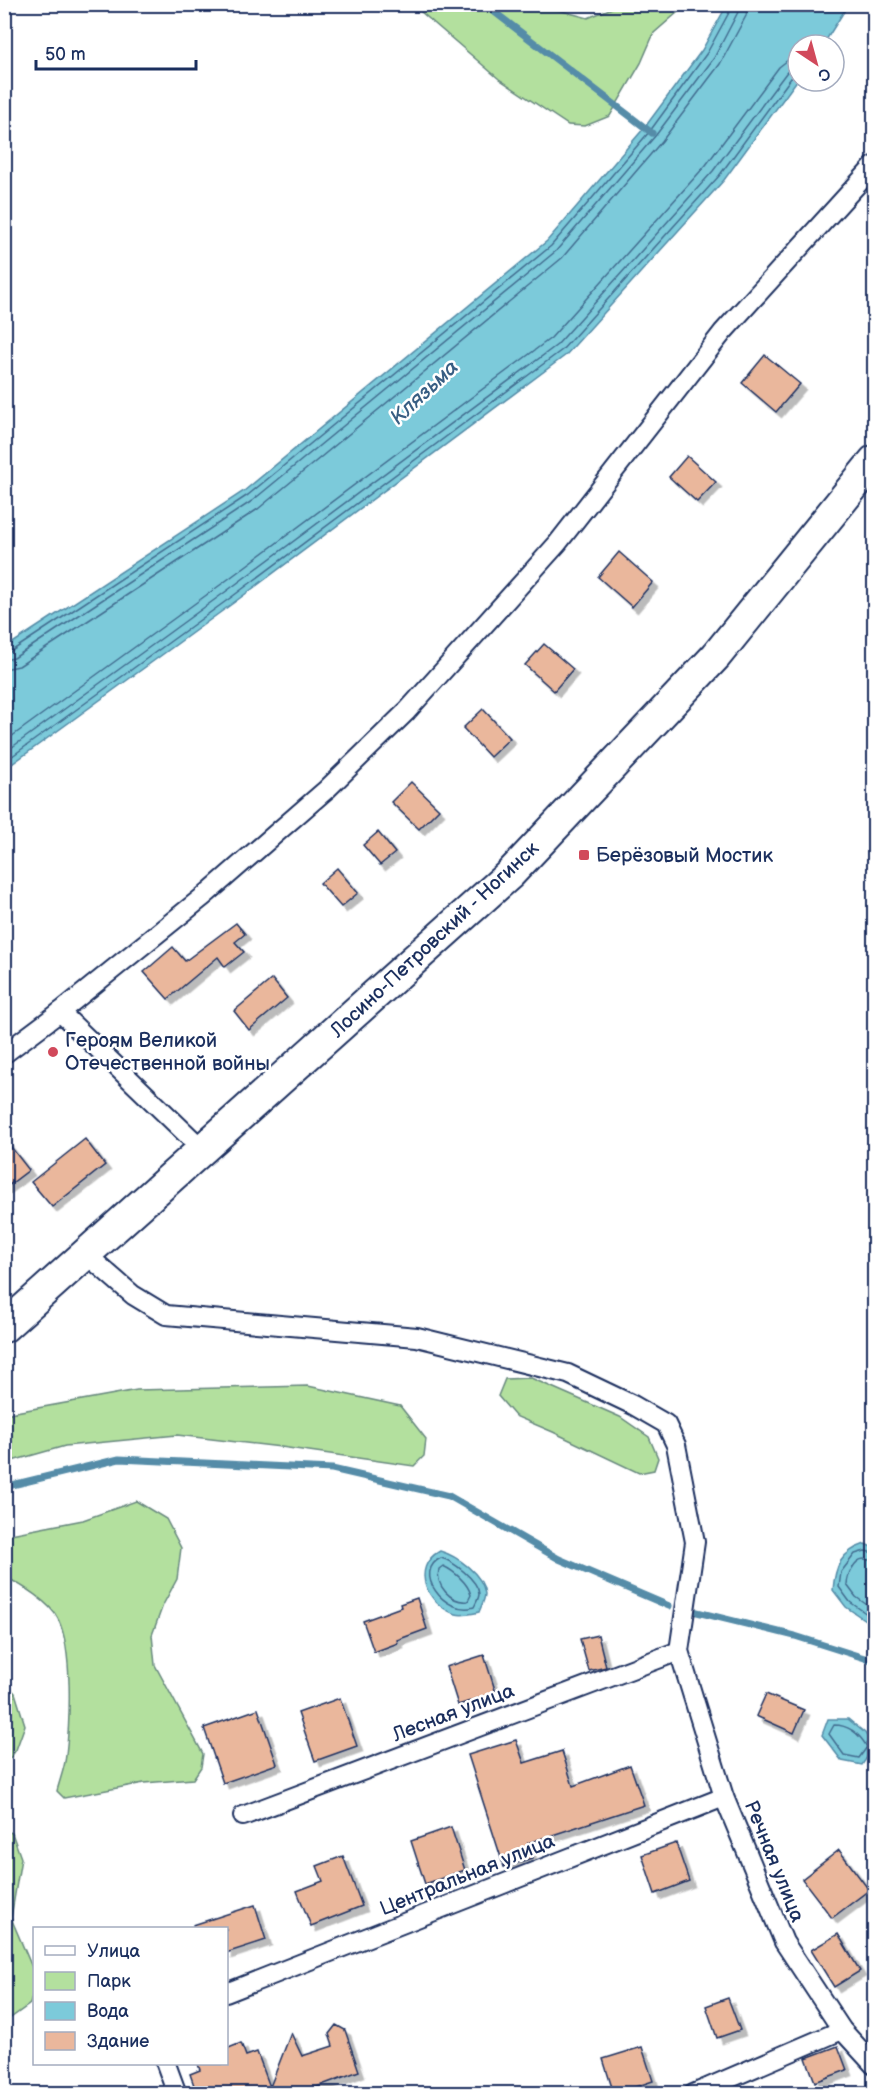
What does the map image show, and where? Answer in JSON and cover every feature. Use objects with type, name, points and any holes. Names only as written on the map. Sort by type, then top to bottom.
[{"type":"highway","name":"Лосино-Петровский - Ногинск","points":[[4,1327],[510,874],[716,656],[874,462]]},
{"type":"street","points":[[4,1054],[60,1012],[230,873],[327,789],[407,711],[557,544],[723,332],[874,166]]},
{"type":"street","points":[[60,1012],[202,1149]]},
{"type":"street","points":[[87,1255],[133,1295],[166,1315],[417,1337],[568,1374],[633,1405],[666,1424],[676,1445],[696,1542],[679,1651]]},
{"type":"street","name":"Речная улица","points":[[679,1651],[724,1797],[784,1942],[842,2030],[874,2065]]},
{"type":"street","name":"Лесная улица","points":[[243,1816],[679,1651]]},
{"type":"street","name":"Центральная улица","points":[[228,1993],[724,1797]]},
{"type":"street","points":[[693,2094],[842,2030]]},
{"type":"street","points":[[166,2065],[177,2094]]},
{"type":"green space","points":[[413,5],[547,5],[588,18],[619,5],[686,5],[654,33],[641,63],[610,116],[585,126],[568,125],[499,79]]},
{"type":"green space","points":[[531,1378],[620,1417],[649,1437],[658,1458],[654,1470],[639,1473],[515,1416],[498,1396],[505,1379]]},
{"type":"green space","points":[[308,1386],[400,1406],[426,1439],[424,1456],[414,1466],[177,1435],[65,1446],[5,1463],[5,1414],[137,1390]]},
{"type":"green space","points":[[136,1501],[166,1519],[181,1548],[177,1579],[163,1605],[152,1635],[155,1665],[203,1754],[201,1767],[193,1779],[144,1783],[64,1798],[57,1791],[64,1768],[69,1724],[68,1666],[63,1632],[58,1619],[49,1607],[27,1589],[5,1577],[5,1540],[11,1534],[83,1520]]},
{"type":"green space","points":[[5,1683],[15,1693],[25,1725],[16,1750],[5,1765]]},
{"type":"green space","points":[[4,1830],[12,1833],[21,1858],[11,1918],[33,1970],[33,1993],[30,2004],[5,2022]]},
{"type":"water","name":"Клязьма","points":[[727,5],[848,5],[830,33],[786,33],[788,93],[724,180],[566,355],[236,601],[5,769],[5,648],[244,491],[547,241],[645,127],[702,50]]},
{"type":"water","points":[[865,1544],[874,1548],[874,1626],[846,1607],[833,1590],[835,1574],[841,1561],[850,1551]]},
{"type":"water","points":[[440,1551],[468,1567],[480,1580],[485,1594],[479,1612],[456,1614],[446,1610],[430,1595],[424,1576],[425,1567]]},
{"type":"water","points":[[828,1719],[848,1719],[865,1733],[874,1747],[862,1765],[842,1761],[822,1735]]},
{"type":"building","points":[[765,355],[800,384],[776,412],[742,383]]},
{"type":"building","points":[[687,456],[716,482],[697,502],[669,477]]},
{"type":"building","points":[[619,552],[653,582],[632,607],[598,577]]},
{"type":"building","points":[[544,644],[573,669],[554,691],[525,665]]},
{"type":"building","points":[[483,709],[510,738],[490,757],[463,728]]},
{"type":"building","points":[[411,782],[439,809],[419,829],[391,802]]},
{"type":"building","points":[[378,832],[395,853],[380,865],[363,845]]},
{"type":"building","points":[[337,868],[358,893],[341,907],[320,883]]},
{"type":"building","points":[[236,923],[245,934],[235,942],[244,952],[225,967],[218,957],[168,999],[144,972],[173,947],[185,961]]},
{"type":"building","points":[[272,979],[287,998],[249,1030],[234,1011]]},
{"type":"building","points":[[4,1138],[29,1170],[4,1189]]},
{"type":"building","points":[[85,1139],[105,1165],[52,1207],[31,1182]]},
{"type":"building","points":[[417,1598],[427,1629],[397,1640],[398,1643],[374,1652],[363,1621],[401,1607],[400,1604]]},
{"type":"building","points":[[598,1635],[606,1667],[589,1671],[580,1639]]},
{"type":"building","points":[[484,1655],[496,1693],[458,1705],[446,1667]]},
{"type":"building","points":[[766,1694],[804,1710],[794,1733],[756,1716]]},
{"type":"building","points":[[340,1698],[357,1746],[315,1761],[298,1713]]},
{"type":"building","points":[[258,1709],[277,1764],[223,1783],[204,1728]]},
{"type":"building","points":[[516,1740],[524,1763],[562,1751],[573,1786],[630,1765],[644,1805],[528,1843],[532,1858],[504,1867],[468,1755]]},
{"type":"building","points":[[451,1827],[465,1870],[425,1884],[411,1841]]},
{"type":"building","points":[[676,1843],[689,1881],[655,1894],[642,1855]]},
{"type":"building","points":[[839,1850],[869,1890],[832,1918],[802,1879]]},
{"type":"building","points":[[343,1856],[362,1906],[311,1926],[297,1891],[323,1881],[317,1866]]},
{"type":"building","points":[[255,1905],[266,1940],[228,1952],[228,1927],[194,1927],[193,1925]]},
{"type":"building","points":[[838,1934],[860,1971],[834,1987],[811,1950]]},
{"type":"building","points":[[728,1998],[740,2030],[717,2038],[706,2006]]},
{"type":"building","points":[[336,2025],[345,2030],[359,2071],[298,2094],[197,2094],[190,2074],[200,2070],[198,2065],[228,2065],[228,2048],[241,2043],[246,2056],[257,2052],[270,2087],[291,2033],[302,2056],[333,2046],[329,2034]]},
{"type":"building","points":[[838,2046],[847,2070],[815,2082],[806,2058]]},
{"type":"building","points":[[642,2047],[653,2081],[614,2094],[603,2059]]},
{"type":"waterway","points":[[484,4],[652,133]]},
{"type":"waterway","points":[[4,1487],[119,1459],[332,1469],[449,1496],[559,1559],[669,1606]]},
{"type":"waterway","points":[[693,1611],[795,1636],[874,1661]]},
{"type":"place","name":"Берёзовый Мостик","points":[[584,855]]},
{"type":"place","name":"Героям Великой Отечественной войны","points":[[53,1052]]}]
